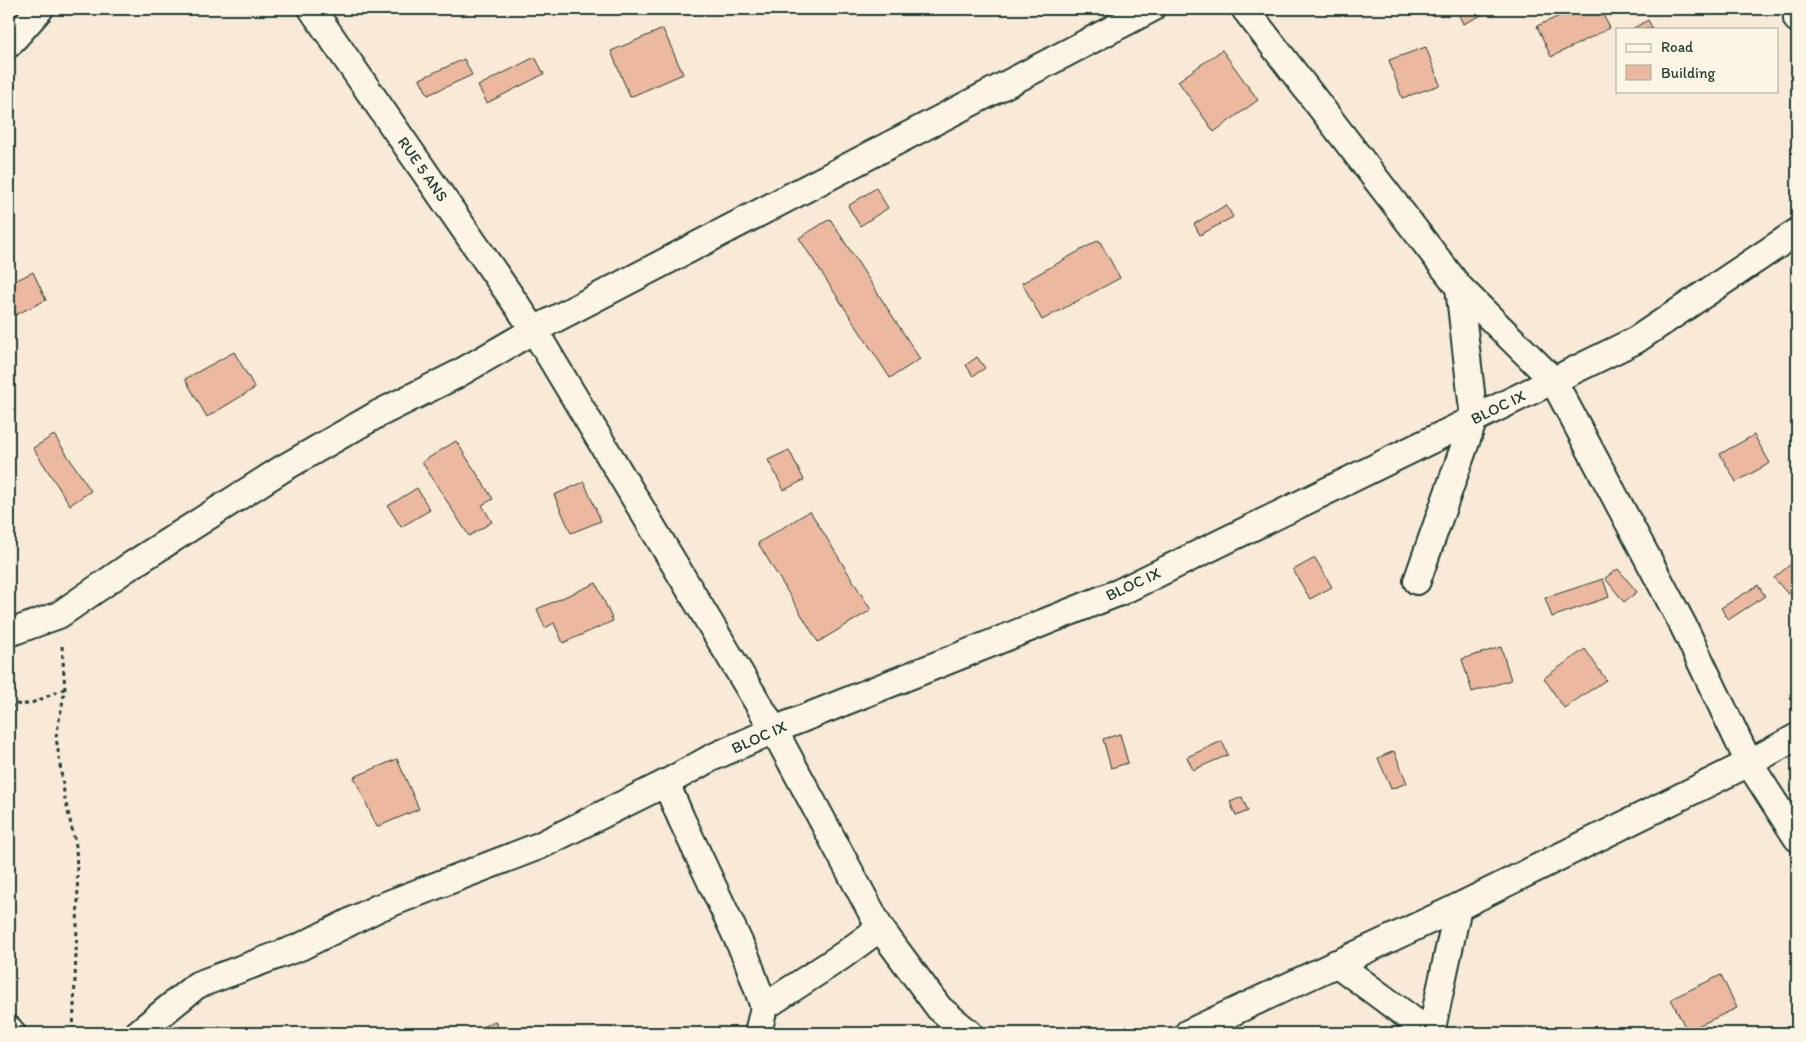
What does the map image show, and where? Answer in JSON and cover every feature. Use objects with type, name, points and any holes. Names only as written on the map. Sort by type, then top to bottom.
[{"type":"street","points":[[9,44],[40,9]]},
{"type":"street","name":"RUE 5 ANS","points":[[312,9],[534,330],[774,730],[880,928],[939,1008],[969,1033]]},
{"type":"street","points":[[9,633],[59,616],[127,568],[282,469],[378,414],[456,375],[534,330],[1151,9]]},
{"type":"street","points":[[1245,9],[1459,287],[1553,380],[1683,625],[1749,763],[1797,838]]},
{"type":"street","points":[[1797,9],[1797,19]]},
{"type":"street","name":"BLOC IX","points":[[138,1033],[197,985],[300,947],[378,908],[539,846],[666,783],[711,758],[774,730],[1120,592],[1636,340],[1797,232]]},
{"type":"street","points":[[1417,582],[1474,419],[1459,287]]},
{"type":"street","points":[[1188,1033],[1458,907],[1749,763],[1797,736]]},
{"type":"street","points":[[666,783],[746,959],[764,1007],[758,1033]]},
{"type":"street","points":[[1336,963],[1430,1033],[1458,907]]},
{"type":"street","points":[[764,1007],[842,956],[880,928]]},
{"type":"street","points":[[9,1029],[12,1033]]},
{"type":"path","points":[[59,616],[65,689],[56,737],[65,799],[76,846],[78,900],[73,1033]]},
{"type":"path","points":[[9,700],[13,704],[30,705],[51,693],[65,689]]},
{"type":"path","points":[[9,716],[13,704]]},
{"type":"building","points":[[1456,9],[1481,9],[1484,14],[1463,24]]},
{"type":"building","points":[[1575,9],[1600,9],[1610,28],[1551,57],[1537,26]]},
{"type":"building","points":[[1648,20],[1652,28],[1634,28]]},
{"type":"building","points":[[663,29],[683,74],[630,97],[611,51]]},
{"type":"building","points":[[1426,47],[1440,85],[1402,98],[1389,60]]},
{"type":"building","points":[[1222,50],[1258,100],[1214,132],[1178,81]]},
{"type":"building","points":[[535,57],[544,74],[487,103],[478,86]]},
{"type":"building","points":[[464,59],[472,75],[428,95],[420,79]]},
{"type":"building","points":[[876,188],[888,208],[860,226],[848,206]]},
{"type":"building","points":[[1226,205],[1233,217],[1200,235],[1194,224]]},
{"type":"building","points":[[830,219],[920,359],[890,378],[799,238]]},
{"type":"building","points":[[1099,240],[1120,278],[1042,320],[1022,283]]},
{"type":"building","points":[[33,272],[46,300],[9,318],[9,284]]},
{"type":"building","points":[[234,352],[255,388],[207,417],[185,379]]},
{"type":"building","points":[[977,357],[985,368],[973,376],[966,365]]},
{"type":"building","points":[[54,435],[91,491],[70,505],[33,448]]},
{"type":"building","points":[[1754,435],[1770,463],[1736,482],[1720,454]]},
{"type":"building","points":[[456,441],[493,499],[482,505],[492,522],[469,536],[422,462]]},
{"type":"building","points":[[789,450],[804,480],[784,490],[768,460]]},
{"type":"building","points":[[1797,470],[1797,485],[1791,475]]},
{"type":"building","points":[[584,482],[601,521],[571,533],[554,495]]},
{"type":"building","points":[[417,488],[430,510],[401,527],[388,506]]},
{"type":"building","points":[[810,511],[871,610],[818,642],[758,543]]},
{"type":"building","points":[[1315,558],[1332,587],[1310,599],[1293,570]]},
{"type":"building","points":[[1797,559],[1797,587],[1788,594],[1774,578]]},
{"type":"building","points":[[1618,569],[1637,592],[1624,602],[1605,578]]},
{"type":"building","points":[[1603,579],[1609,597],[1552,617],[1545,598]]},
{"type":"building","points":[[596,583],[613,621],[563,643],[554,623],[545,628],[537,609]]},
{"type":"building","points":[[1758,585],[1765,596],[1728,620],[1721,608]]},
{"type":"building","points":[[1501,647],[1511,680],[1472,692],[1462,659]]},
{"type":"building","points":[[1585,649],[1606,680],[1564,708],[1544,678]]},
{"type":"building","points":[[1120,734],[1128,763],[1111,768],[1103,739]]},
{"type":"building","points":[[1222,741],[1228,755],[1193,770],[1187,757]]},
{"type":"building","points":[[1394,751],[1407,783],[1391,789],[1378,758]]},
{"type":"building","points":[[397,759],[419,809],[377,827],[354,777]]},
{"type":"building","points":[[1242,797],[1248,811],[1236,816],[1230,802]]},
{"type":"building","points":[[1721,975],[1737,1008],[1687,1031],[1671,999]]},
{"type":"building","points":[[495,1021],[500,1033],[469,1033]]}]
